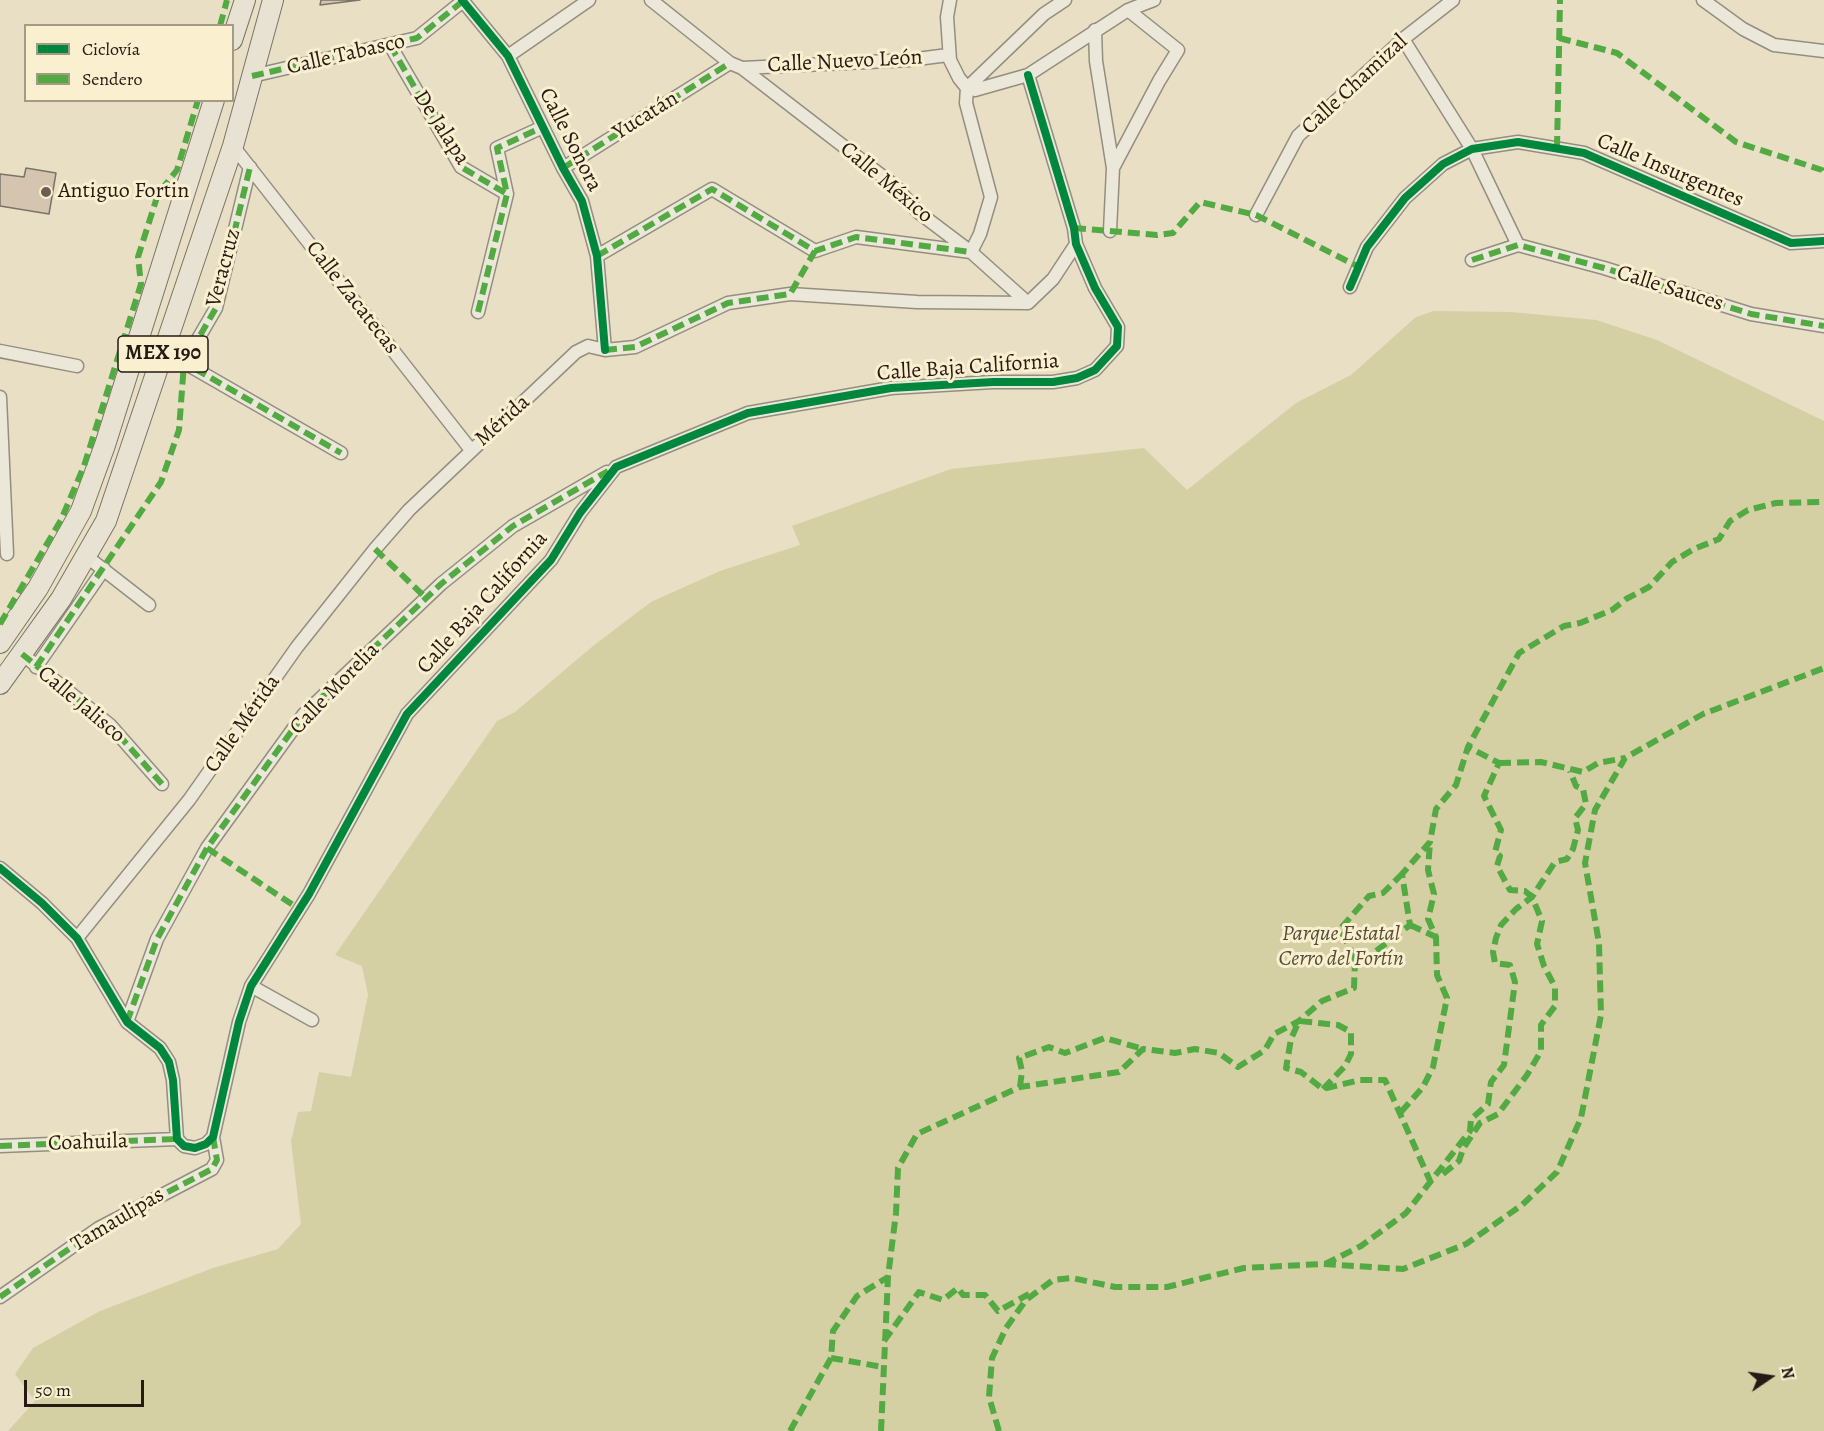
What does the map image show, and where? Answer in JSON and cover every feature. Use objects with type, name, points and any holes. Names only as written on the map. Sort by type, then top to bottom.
[{"type":"main road","points":[[234,34],[245,0]]},
{"type":"main road","name":"MEX 190","points":[[0,684],[29,661],[61,599],[106,521],[233,146],[273,0]]},
{"type":"main road","name":"MEX 190","points":[[0,643],[38,588],[81,511],[105,446],[213,102]]},
{"type":"street","points":[[508,56],[589,0]]},
{"type":"street","name":"Calle México","points":[[651,0],[729,63],[742,68],[895,186],[918,212],[971,252],[1028,303]]},
{"type":"street","points":[[950,0],[947,17],[948,55],[959,78],[968,88],[981,89],[1028,75],[1128,10],[1154,0]]},
{"type":"street","points":[[597,256],[712,189],[815,251],[856,237],[971,252],[980,234],[991,197],[966,103],[968,88],[1044,14],[1065,0]]},
{"type":"street","name":"Calle Chamizal","points":[[1256,215],[1298,136],[1403,39],[1453,0]]},
{"type":"street","points":[[1703,0],[1743,30],[1774,45],[1824,51]]},
{"type":"street","name":"Calle Tabasco","points":[[252,76],[417,38],[462,1]]},
{"type":"street","name":"Calle Sonora","points":[[462,1],[508,56],[563,168],[582,201],[597,256],[604,350]]},
{"type":"street","points":[[1113,168],[1178,50],[1128,10]]},
{"type":"street","points":[[1095,30],[1096,61],[1113,168],[1110,231]]},
{"type":"street","points":[[1403,39],[1472,149],[1518,246],[1472,260]]},
{"type":"street","name":"De Jalapa","points":[[390,45],[461,167],[507,194]]},
{"type":"street","name":"Calle Nuevo León","points":[[742,68],[909,60],[948,55]]},
{"type":"street","name":"Yucatán","points":[[563,168],[729,63]]},
{"type":"street","name":"Calle Baja California","points":[[219,1109],[239,1022],[251,986],[309,894],[407,714],[551,560],[580,513],[616,467],[748,413],[891,388],[993,382],[1053,382],[1077,378],[1095,370],[1117,346],[1118,327],[1095,288],[1076,244],[1074,228],[1028,75]]},
{"type":"street","points":[[478,312],[507,194],[497,148],[543,127]]},
{"type":"street","name":"Calle Insurgentes","points":[[1350,287],[1367,247],[1405,198],[1443,164],[1472,149],[1518,142],[1584,153],[1791,243],[1824,242]]},
{"type":"street","name":"Calle Zacatecas","points":[[233,146],[471,450]]},
{"type":"street","name":"Veracruz","points":[[184,363],[216,308],[249,167]]},
{"type":"street","points":[[1028,303],[1053,279],[1076,244]]},
{"type":"street","name":"Calle Sauces","points":[[1518,246],[1604,268],[1751,314],[1824,326]]},
{"type":"street","name":"Mérida","points":[[409,510],[576,352],[588,346],[604,350],[635,347],[728,303],[790,294],[917,302],[1028,303]]},
{"type":"street","points":[[0,351],[77,366]]},
{"type":"street","points":[[164,351],[341,453]]},
{"type":"street","points":[[0,397],[7,554]]},
{"type":"street","name":"Calle Morelia","points":[[127,1022],[157,939],[207,848],[304,714],[441,584],[513,526],[616,467]]},
{"type":"street","name":"Calle Mérida","points":[[77,938],[189,800],[297,647],[409,510]]},
{"type":"street","points":[[86,556],[149,605]]},
{"type":"street","points":[[29,661],[104,569]]},
{"type":"street","name":"Calle Jalisco","points":[[29,661],[110,725],[162,784]]},
{"type":"street","points":[[0,868],[42,903],[77,938],[127,1022],[160,1048],[169,1062],[177,1139]]},
{"type":"street","points":[[251,986],[312,1020]]},
{"type":"street","name":"Tamaulipas","points":[[0,1297],[99,1228],[212,1169],[218,1160],[213,1137],[219,1109]]},
{"type":"street","name":"Coahuila","points":[[0,1146],[177,1139],[184,1146],[195,1148],[206,1144],[213,1137]]},
{"type":"green space","name":"Parque Estatal Cerro del Fortín","points":[[1434,311],[1511,312],[1596,320],[1657,340],[1824,421],[1824,1431],[8,1431],[35,1401],[15,1374],[33,1348],[100,1311],[213,1268],[278,1249],[301,1224],[291,1141],[298,1112],[311,1111],[319,1072],[351,1077],[368,995],[362,966],[335,955],[497,721],[515,712],[593,646],[651,602],[720,571],[800,545],[792,526],[951,469],[1144,448],[1187,490],[1296,403],[1351,375],[1416,317]]},
{"type":"building","points":[[321,0],[360,0],[320,5]]},
{"type":"building","points":[[26,168],[56,173],[49,214],[0,206],[0,174],[24,177]]},
{"type":"marked path","points":[[221,24],[227,0]]},
{"type":"marked path","points":[[1557,148],[1560,0]]},
{"type":"marked path","points":[[252,76],[417,38],[463,1]]},
{"type":"marked path","points":[[1559,38],[1617,53],[1736,142],[1822,170],[1824,174]]},
{"type":"marked path","points":[[390,45],[461,167],[507,194]]},
{"type":"marked path","points":[[563,168],[730,63]]},
{"type":"marked path","points":[[0,624],[61,520],[84,466],[141,284],[138,257],[158,194],[177,170],[197,102]]},
{"type":"marked path","points":[[478,312],[507,194],[497,148],[543,127]]},
{"type":"marked path","points":[[36,667],[161,482],[179,430],[184,363],[216,308],[250,167]]},
{"type":"marked path","points":[[597,256],[712,189],[815,251],[856,237],[971,252]]},
{"type":"marked path","points":[[1074,228],[1157,235],[1173,233],[1200,202],[1256,215],[1359,267]]},
{"type":"marked path","points":[[1472,260],[1518,245],[1604,268],[1751,314],[1824,326]]},
{"type":"marked path","points":[[605,350],[635,347],[728,303],[790,294],[815,251]]},
{"type":"marked path","points":[[164,351],[341,453]]},
{"type":"marked path","points":[[127,1022],[157,939],[207,848],[304,714],[441,584],[513,526],[608,471]]},
{"type":"marked path","points":[[881,1431],[888,1277],[896,1213],[898,1168],[917,1134],[1020,1087],[1119,1072],[1143,1049],[1175,1053],[1195,1049],[1219,1053],[1238,1067],[1265,1050],[1274,1034],[1299,1021],[1322,1001],[1354,988],[1355,959],[1367,958],[1410,925],[1402,874],[1430,842],[1436,809],[1456,785],[1468,747],[1519,653],[1564,626],[1580,623],[1612,610],[1626,599],[1649,587],[1672,562],[1694,549],[1719,539],[1730,521],[1748,510],[1776,503],[1824,502]]},
{"type":"marked path","points":[[375,549],[426,598]]},
{"type":"marked path","points":[[22,654],[110,725],[162,784]]},
{"type":"marked path","points":[[999,1431],[989,1397],[992,1358],[1006,1328],[1026,1300],[1053,1280],[1072,1278],[1115,1287],[1167,1287],[1244,1268],[1323,1264],[1403,1269],[1466,1244],[1522,1205],[1557,1172],[1581,1118],[1601,1015],[1599,943],[1585,863],[1595,810],[1625,758],[1703,714],[1824,668]]},
{"type":"marked path","points":[[1443,1174],[1459,1161],[1463,1149],[1480,1123],[1498,1114],[1527,1075],[1541,1051],[1541,1025],[1555,1006],[1555,987],[1544,966],[1537,944],[1542,921],[1532,897],[1525,891],[1510,890],[1497,866],[1500,856],[1495,852],[1501,830],[1484,796],[1499,763],[1468,747]]},
{"type":"marked path","points":[[1499,763],[1541,762],[1583,772],[1598,763],[1625,758]]},
{"type":"marked path","points":[[1325,1264],[1361,1246],[1406,1213],[1470,1131],[1471,1119],[1488,1104],[1491,1082],[1504,1065],[1515,982],[1510,965],[1495,963],[1493,952],[1496,938],[1501,925],[1516,909],[1532,897],[1555,862],[1567,859],[1573,849],[1578,830],[1575,818],[1586,804],[1583,789],[1576,786],[1570,771]]},
{"type":"marked path","points":[[1401,1112],[1423,1087],[1433,1067],[1447,998],[1437,975],[1436,937],[1428,919],[1434,894],[1428,870],[1430,842]]},
{"type":"marked path","points":[[207,848],[299,909]]},
{"type":"marked path","points":[[1355,959],[1340,929],[1369,896],[1383,893],[1402,874]]},
{"type":"marked path","points":[[1410,925],[1436,937]]},
{"type":"marked path","points":[[1323,1089],[1345,1066],[1351,1054],[1351,1032],[1338,1025],[1299,1021],[1291,1039],[1286,1068],[1301,1072],[1323,1089],[1360,1080],[1385,1080],[1431,1183]]},
{"type":"marked path","points":[[1020,1087],[1022,1071],[1019,1058],[1049,1047],[1065,1053],[1105,1038],[1143,1049]]},
{"type":"marked path","points":[[0,1297],[99,1228],[212,1169],[217,1160],[213,1137]]},
{"type":"marked path","points":[[0,1146],[177,1139]]},
{"type":"marked path","points":[[790,1431],[831,1358],[833,1331],[857,1296],[888,1277]]},
{"type":"marked path","points":[[884,1341],[919,1292],[943,1300],[958,1288],[963,1295],[985,1295],[998,1311],[1029,1294]]},
{"type":"marked path","points":[[831,1358],[883,1367]]},
{"type":"cycle path","points":[[462,0],[508,56],[563,168],[582,201],[597,256],[605,350]]},
{"type":"cycle path","points":[[0,868],[42,903],[77,938],[127,1022],[160,1048],[169,1062],[173,1080],[177,1139],[184,1146],[195,1148],[206,1144],[213,1137],[239,1022],[251,986],[309,894],[407,714],[551,560],[580,513],[616,467],[748,413],[891,388],[993,382],[1053,382],[1077,378],[1095,370],[1117,346],[1118,327],[1095,288],[1076,244],[1074,228],[1028,75]]},
{"type":"cycle path","points":[[1350,287],[1367,247],[1405,198],[1443,164],[1472,149],[1518,142],[1584,153],[1791,243],[1824,241]]},
{"type":"place","name":"Antiguo Fortin","points":[[46,192]]}]
